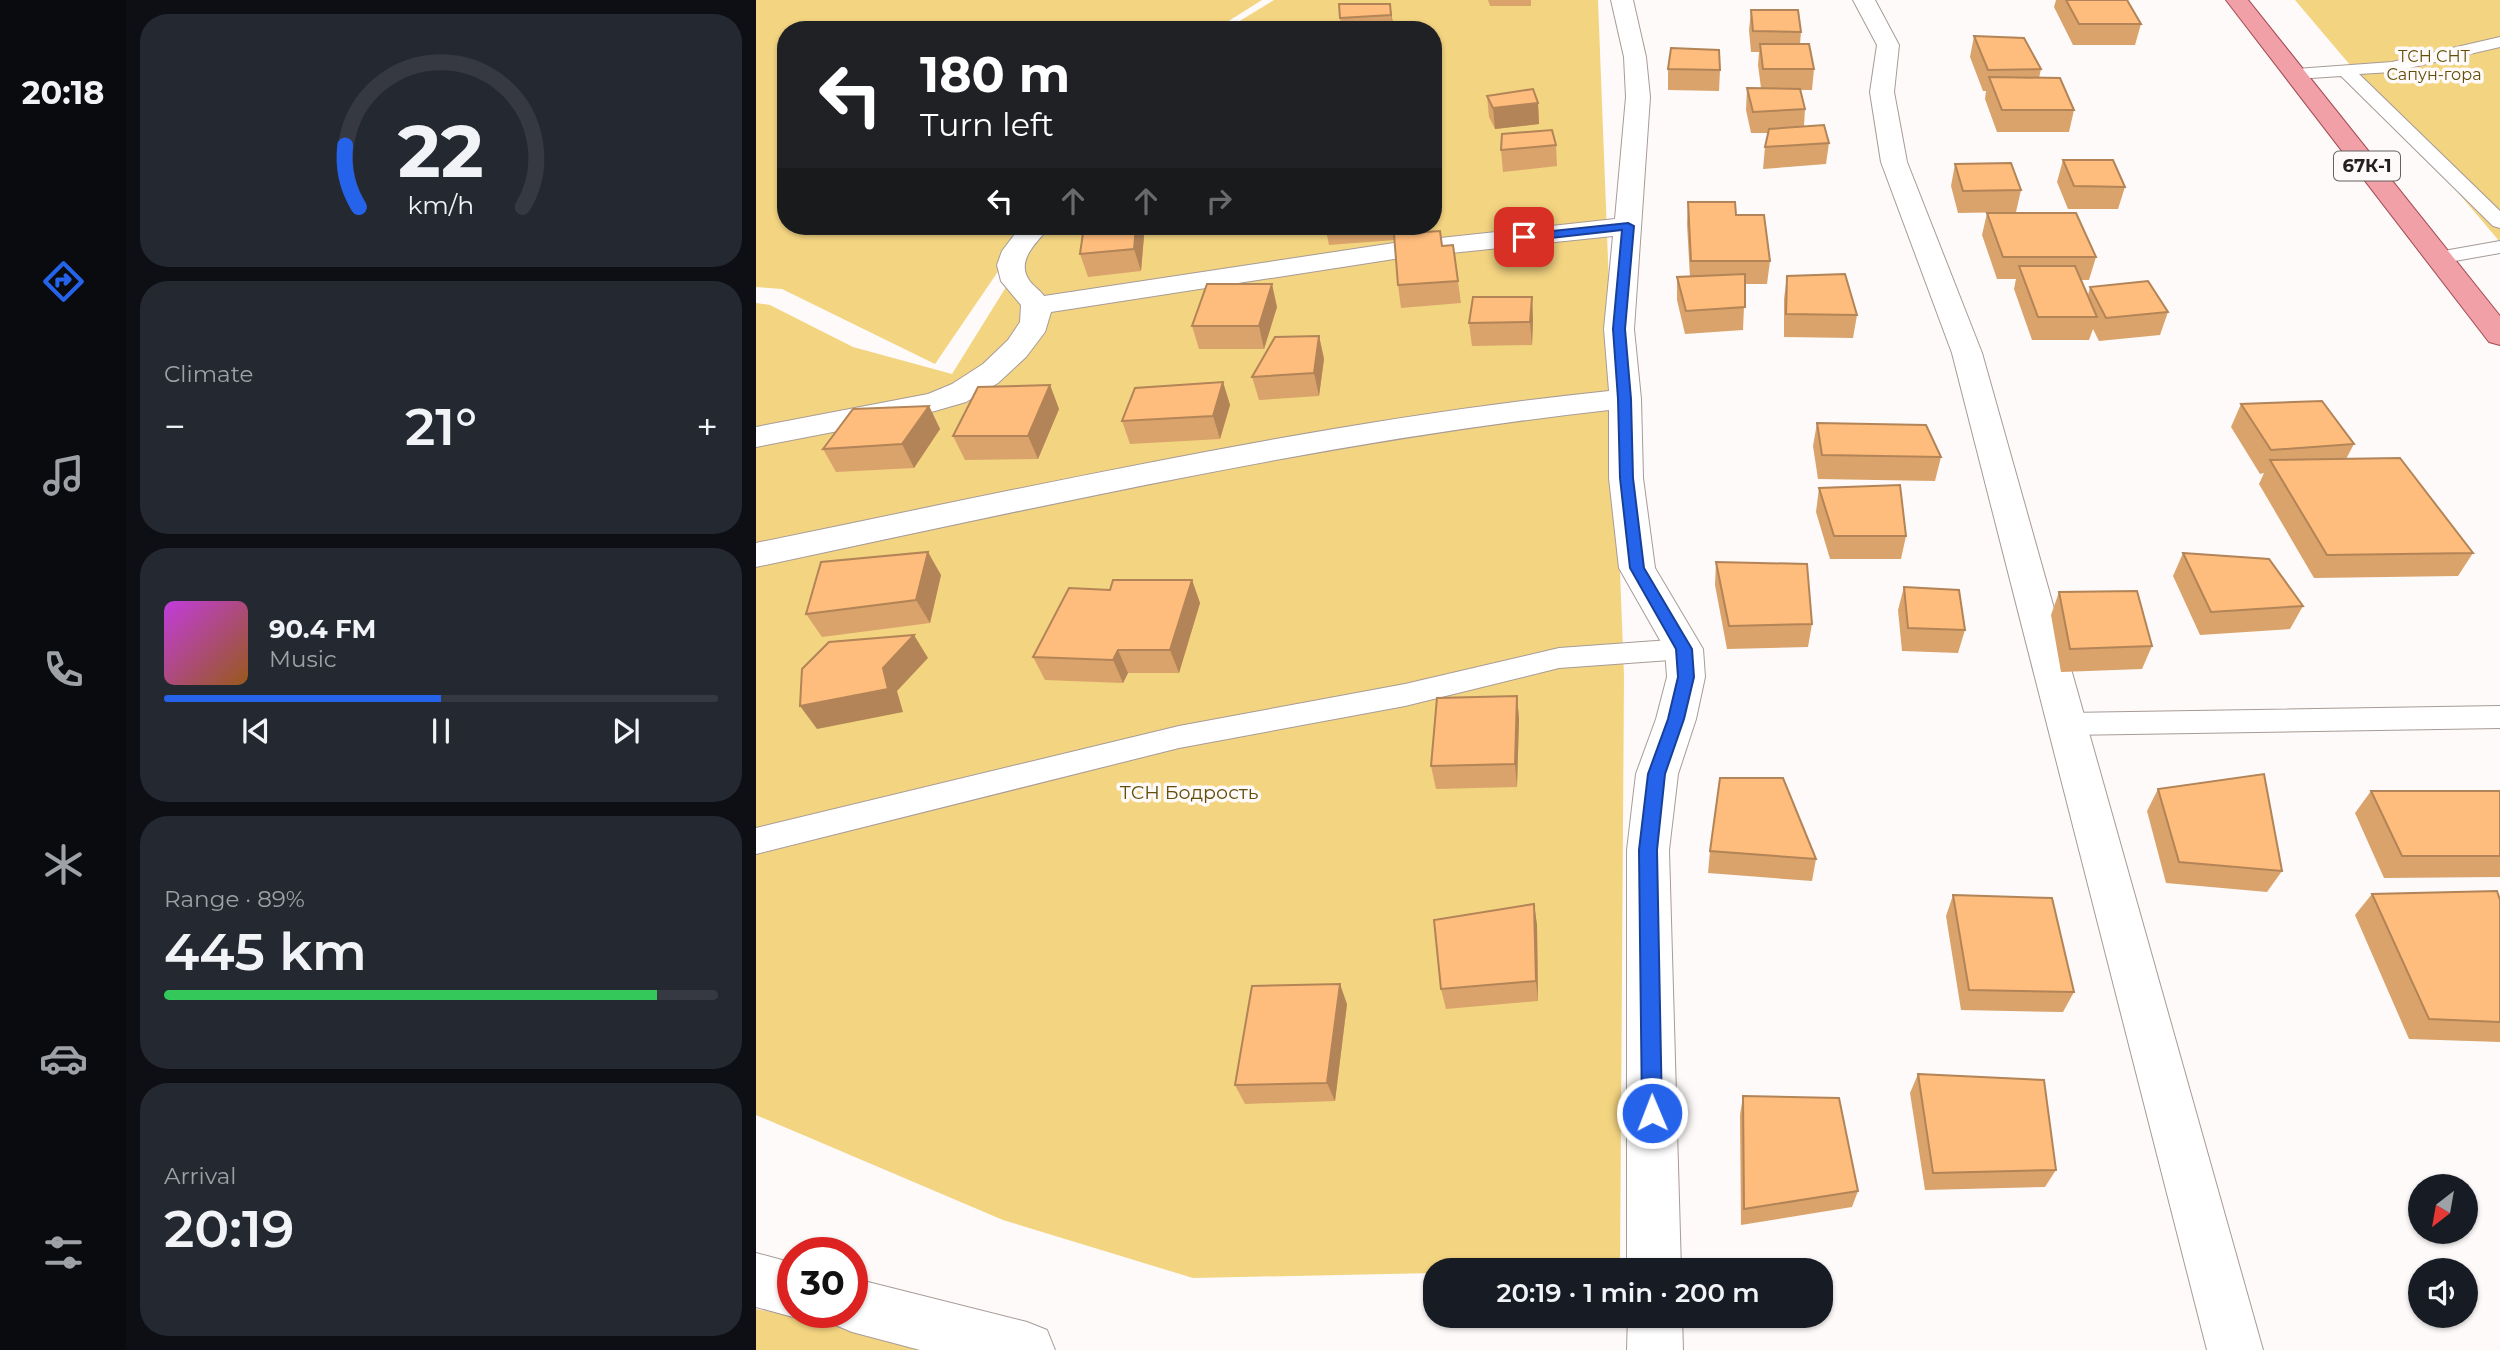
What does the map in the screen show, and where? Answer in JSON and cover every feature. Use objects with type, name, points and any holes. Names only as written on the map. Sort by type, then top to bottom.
[{"type":"main road","name":"67К-1","points":[[2237,0],[2500,336]]},
{"type":"street","points":[[1622,0],[1636,57],[1638,97],[1619,329],[1625,399],[1626,478],[1637,568],[1684,649],[1686,677],[1676,719],[1657,774],[1648,850],[1654,1258]]},
{"type":"street","points":[[1864,0],[1888,44],[1882,92],[1894,162],[1966,353],[2235,1350]]},
{"type":"street","points":[[1037,306],[1394,251],[1628,226]]},
{"type":"street","points":[[756,437],[901,409],[951,396],[984,378],[1016,351],[1036,321],[1037,306],[1015,282],[1012,270],[1015,250],[1028,235]]},
{"type":"street","points":[[756,555],[1325,438],[1520,408],[1625,399]]},
{"type":"street","points":[[756,1280],[777,1286]]},
{"type":"street","points":[[868,1309],[1027,1350]]},
{"type":"street","points":[[1655,1328],[1655,1350]]},
{"type":"lane","points":[[2296,74],[2392,67],[2500,42]]},
{"type":"lane","points":[[2346,71],[2500,222]]},
{"type":"lane","points":[[2438,258],[2500,247]]},
{"type":"lane","points":[[756,841],[1179,737],[1405,695],[1559,658],[1684,649]]},
{"type":"lane","points":[[2067,724],[2500,717]]},
{"type":"green space","points":[[756,0],[1262,0],[1229,21],[777,21],[777,235],[1023,235],[935,364],[782,289],[756,287]]},
{"type":"green space","name":"ТСН Бодрость","points":[[1274,0],[1598,0],[1624,676],[1620,1258],[1423,1258],[1423,1273],[1193,1278],[1003,1220],[756,1115],[756,303],[770,305],[853,347],[952,374],[1038,235],[1442,235],[1442,21],[1240,21]]},
{"type":"green space","name":"ТСН СНТ Сапун-гора","points":[[2295,0],[2500,0],[2500,242]]},
{"type":"green space","points":[[756,1309],[777,1313],[777,1328],[847,1328],[953,1350],[756,1350]]},
{"type":"building","points":[[2066,0],[2127,0],[2141,24],[2079,24]]},
{"type":"building","points":[[1339,4],[1390,4],[1391,15],[1340,18]]},
{"type":"building","points":[[1751,10],[1798,10],[1801,32],[1753,31]]},
{"type":"building","points":[[1974,36],[2024,38],[2041,69],[1988,70]]},
{"type":"building","points":[[1760,44],[1809,44],[1814,69],[1763,69]]},
{"type":"building","points":[[1671,48],[1719,50],[1720,70],[1668,69]]},
{"type":"building","points":[[1989,77],[2060,78],[2074,110],[2002,110]]},
{"type":"building","points":[[1747,88],[1800,89],[1805,109],[1753,112]]},
{"type":"building","points":[[1533,89],[1538,103],[1493,108],[1487,96]]},
{"type":"building","points":[[1824,125],[1829,143],[1765,147],[1769,129]]},
{"type":"building","points":[[1552,130],[1556,145],[1501,150],[1502,134]]},
{"type":"building","points":[[2063,160],[2113,160],[2125,187],[2074,186]]},
{"type":"building","points":[[2011,163],[2021,190],[1963,191],[1955,164]]},
{"type":"building","points":[[1688,202],[1735,202],[1736,215],[1764,215],[1770,261],[1691,261]]},
{"type":"building","points":[[1987,213],[2076,213],[2096,257],[2003,257]]},
{"type":"building","points":[[1083,235],[1135,235],[1134,249],[1080,254]]},
{"type":"building","points":[[1394,235],[1441,235],[1442,246],[1453,245],[1458,281],[1398,285]]},
{"type":"building","points":[[2019,266],[2075,266],[2097,317],[2038,317]]},
{"type":"building","points":[[1745,274],[1745,307],[1686,311],[1677,277]]},
{"type":"building","points":[[1845,274],[1857,315],[1786,314],[1787,276]]},
{"type":"building","points":[[2148,281],[2168,312],[2106,318],[2090,287]]},
{"type":"building","points":[[1207,284],[1272,284],[1259,326],[1192,326]]},
{"type":"building","points":[[1473,297],[1532,297],[1530,322],[1469,323]]},
{"type":"building","points":[[1319,336],[1314,373],[1252,377],[1275,337]]},
{"type":"building","points":[[1223,382],[1213,416],[1122,421],[1135,388]]},
{"type":"building","points":[[1050,385],[1028,436],[953,436],[978,387]]},
{"type":"building","points":[[2322,401],[2354,444],[2271,450],[2241,404]]},
{"type":"building","points":[[929,406],[902,444],[823,449],[853,409]]},
{"type":"building","points":[[1817,423],[1926,425],[1941,457],[1822,455]]},
{"type":"building","points":[[2400,458],[2473,553],[2327,555],[2270,460]]},
{"type":"building","points":[[1900,485],[1906,536],[1834,536],[1819,488]]},
{"type":"building","points":[[928,552],[916,600],[806,614],[821,562]]},
{"type":"building","points":[[2183,553],[2269,559],[2303,606],[2211,612]]},
{"type":"building","points":[[1716,562],[1807,564],[1812,624],[1729,626]]},
{"type":"building","points":[[1113,580],[1192,580],[1170,650],[1118,650],[1113,660],[1033,657],[1069,588],[1110,590]]},
{"type":"building","points":[[1904,587],[1959,590],[1965,630],[1908,628]]},
{"type":"building","points":[[2137,591],[2152,646],[2070,649],[2059,592]]},
{"type":"building","points":[[914,635],[883,668],[888,689],[800,706],[802,669],[829,642]]},
{"type":"building","points":[[1517,696],[1515,764],[1431,766],[1437,698]]},
{"type":"building","points":[[2264,774],[2282,871],[2179,862],[2158,789]]},
{"type":"building","points":[[1720,778],[1783,778],[1816,859],[1710,851]]},
{"type":"building","points":[[2371,791],[2500,791],[2500,856],[2402,856]]},
{"type":"building","points":[[2497,891],[2500,900],[2500,1022],[2429,1019],[2372,894]]},
{"type":"building","points":[[1953,895],[2052,898],[2074,992],[1969,990]]},
{"type":"building","points":[[1534,904],[1536,981],[1441,989],[1434,920]]},
{"type":"building","points":[[1340,984],[1327,1083],[1235,1085],[1252,986]]},
{"type":"building","points":[[1918,1074],[2044,1080],[2056,1170],[1933,1173]]},
{"type":"building","points":[[1743,1096],[1839,1098],[1858,1191],[1744,1209]]},
{"type":"route","points":[[1524,237],[1628,226],[1619,329],[1625,399],[1626,478],[1637,568],[1684,649],[1686,677],[1676,719],[1657,774],[1648,850],[1652,1113]]}]
